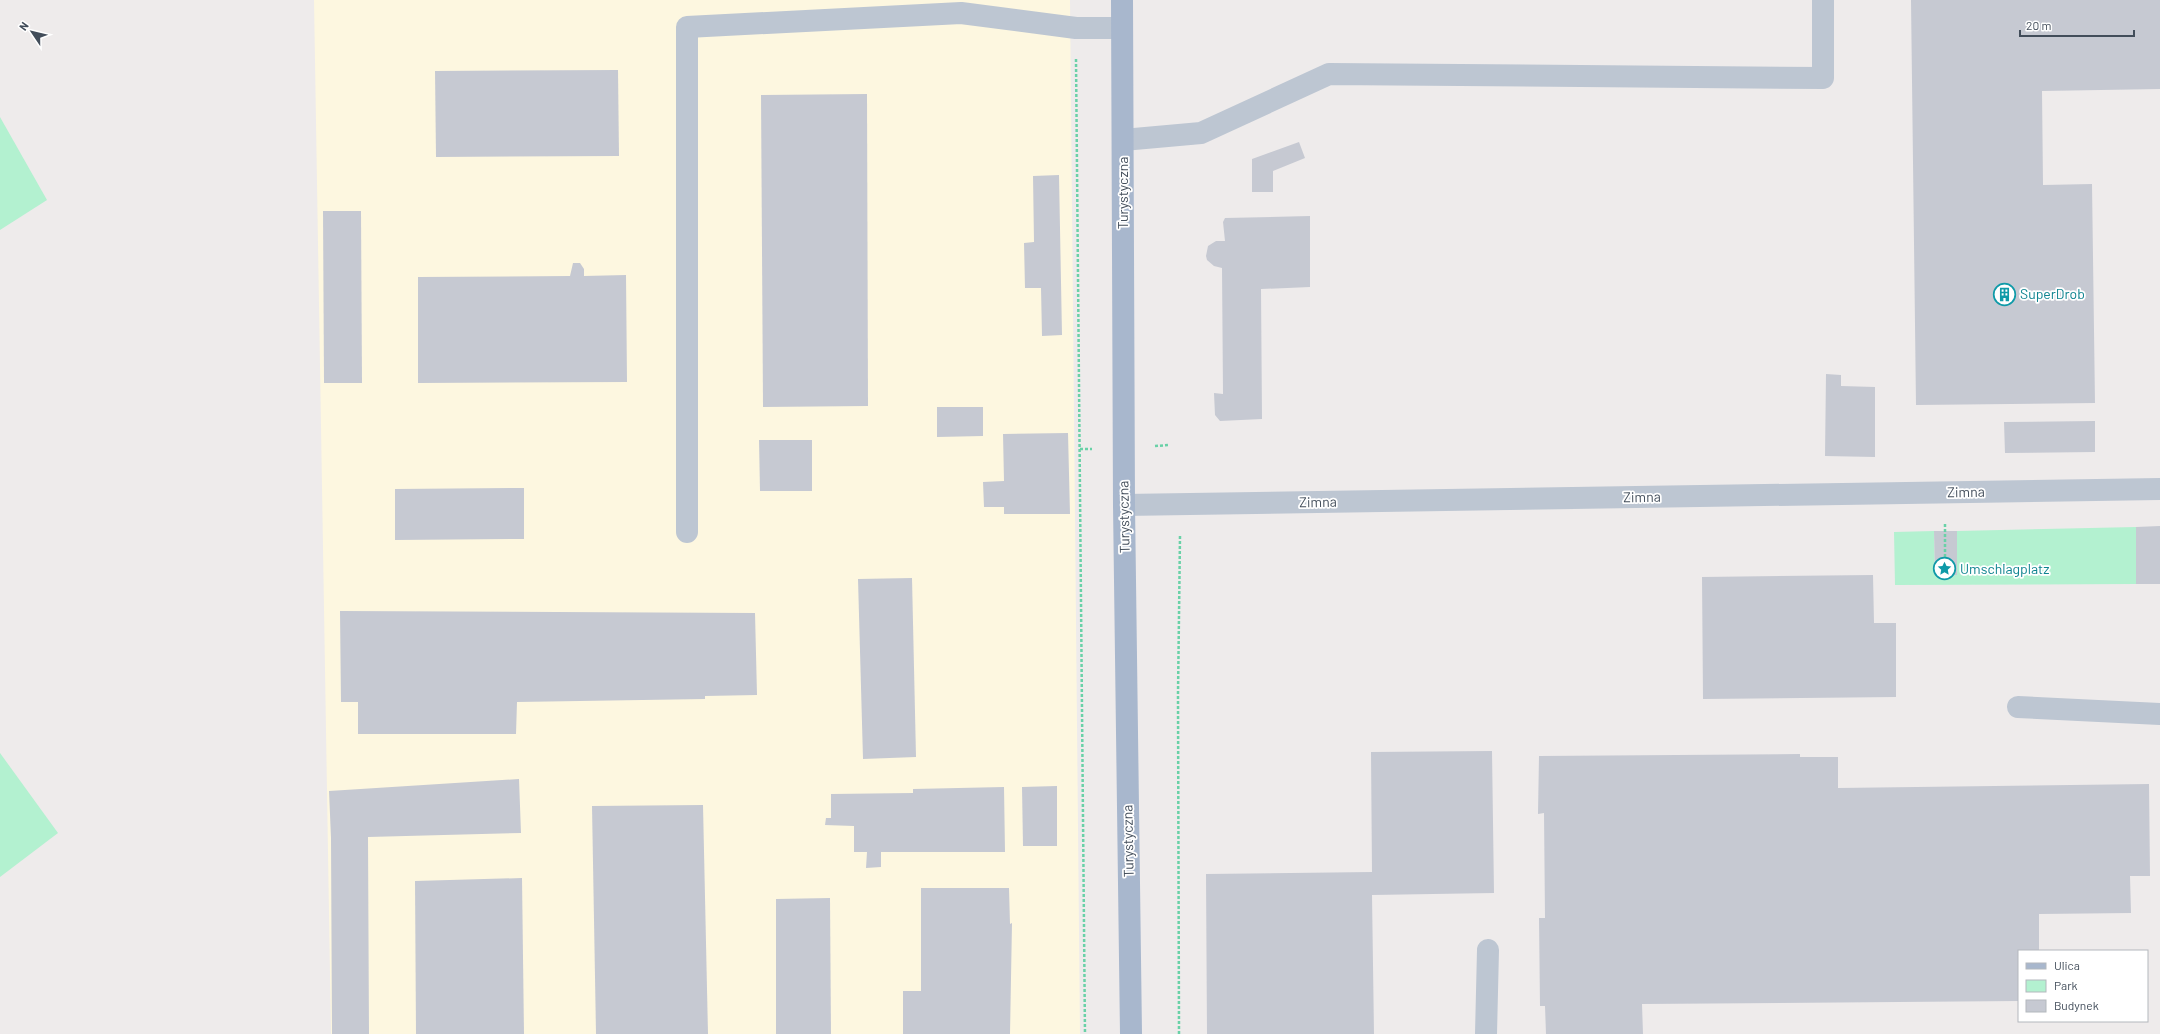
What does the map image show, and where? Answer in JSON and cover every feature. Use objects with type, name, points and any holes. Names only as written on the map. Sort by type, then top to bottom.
[{"type":"main road","name":"Turystyczna","points":[[1122,0],[1124,504],[1131,1034]]},
{"type":"street","points":[[1123,140],[1201,133],[1329,74],[1823,78],[1823,0]]},
{"type":"street","points":[[687,532],[687,27],[961,13],[1076,28],[1122,28]]},
{"type":"street","name":"Zimna","points":[[1124,504],[2160,489]]},
{"type":"street","points":[[2018,707],[2160,714]]},
{"type":"street","points":[[1486,1034],[1488,950]]},
{"type":"path","points":[[1076,28],[1085,1034]]},
{"type":"path","points":[[1945,523],[1945,563]]},
{"type":"path","points":[[1937,524],[1953,523]]},
{"type":"path","points":[[1179,1034],[1179,538],[1182,533]]},
{"type":"shaded area","points":[[314,0],[1070,0],[1080,1034],[331,1034]]},
{"type":"green space","points":[[0,117],[47,200],[0,230]]},
{"type":"green space","points":[[2136,527],[2136,584],[1895,585],[1894,532],[1934,531],[1935,576],[1957,575],[1957,531]]},
{"type":"green space","points":[[0,753],[58,833],[0,877]]},
{"type":"building","name":"SuperDrob","points":[[1911,0],[2160,0],[2160,89],[2042,91],[2043,185],[2092,184],[2095,403],[1916,405]]},
{"type":"building","points":[[618,70],[619,156],[436,157],[435,71]]},
{"type":"building","points":[[867,94],[868,406],[763,407],[761,95]]},
{"type":"building","points":[[1299,142],[1305,158],[1273,171],[1273,192],[1252,192],[1252,159]]},
{"type":"building","points":[[1059,175],[1062,335],[1042,336],[1041,288],[1025,288],[1024,243],[1034,242],[1033,176]]},
{"type":"building","points":[[323,211],[361,211],[362,383],[324,383]]},
{"type":"building","points":[[1310,216],[1310,287],[1261,289],[1262,419],[1220,421],[1215,415],[1214,393],[1223,394],[1222,268],[1214,266],[1207,260],[1206,256],[1208,246],[1216,241],[1225,241],[1223,222],[1225,218]]},
{"type":"building","points":[[573,263],[580,263],[584,269],[584,276],[626,275],[627,382],[418,383],[418,277],[570,276]]},
{"type":"building","points":[[1826,374],[1841,375],[1841,386],[1875,387],[1875,457],[1825,456]]},
{"type":"building","points":[[937,407],[983,407],[983,436],[937,437]]},
{"type":"building","points":[[2095,421],[2095,452],[2005,453],[2004,422]]},
{"type":"building","points":[[1068,433],[1070,514],[1004,514],[1004,507],[984,507],[983,482],[1004,481],[1003,434]]},
{"type":"building","points":[[759,440],[812,440],[812,491],[760,491]]},
{"type":"building","points":[[524,488],[524,539],[395,540],[395,489]]},
{"type":"building","points":[[2160,526],[2160,584],[2136,584],[2136,527]]},
{"type":"building","points":[[1934,531],[1957,531],[1957,575],[1935,576]]},
{"type":"building","points":[[1873,575],[1874,623],[1896,623],[1896,697],[1703,699],[1702,577]]},
{"type":"building","points":[[912,578],[916,757],[863,759],[858,579]]},
{"type":"building","points":[[340,611],[755,613],[757,695],[705,696],[705,699],[517,702],[516,734],[358,734],[358,702],[341,702]]},
{"type":"building","points":[[1492,751],[1494,893],[1372,895],[1374,1034],[1207,1034],[1206,874],[1372,872],[1371,752]]},
{"type":"building","points":[[1800,754],[1800,757],[1838,757],[1838,788],[2149,784],[2150,876],[2130,876],[2131,913],[2039,914],[2039,950],[2018,950],[2018,1001],[1642,1004],[1643,1034],[1546,1034],[1545,1006],[1540,1006],[1539,918],[1545,918],[1544,813],[1538,814],[1539,756]]},
{"type":"building","points":[[519,779],[521,833],[368,837],[369,1034],[332,1034],[331,838],[329,791]]},
{"type":"building","points":[[1057,786],[1057,846],[1023,846],[1022,787]]},
{"type":"building","points":[[1004,787],[1005,852],[881,852],[881,867],[866,868],[867,852],[854,852],[854,826],[825,825],[826,818],[831,818],[831,794],[913,793],[913,789]]},
{"type":"building","points":[[703,805],[708,1034],[596,1034],[592,806]]},
{"type":"building","points":[[522,878],[524,1034],[416,1034],[415,881]]},
{"type":"building","points":[[921,888],[1009,888],[1010,924],[1012,923],[1010,1034],[903,1034],[903,991],[921,991]]},
{"type":"building","points":[[830,898],[831,1034],[776,1034],[776,899]]},
{"type":"place","name":"SuperDrob","points":[[2004,294]]},
{"type":"place","name":"Umschlagplatz","points":[[1945,569]]}]
